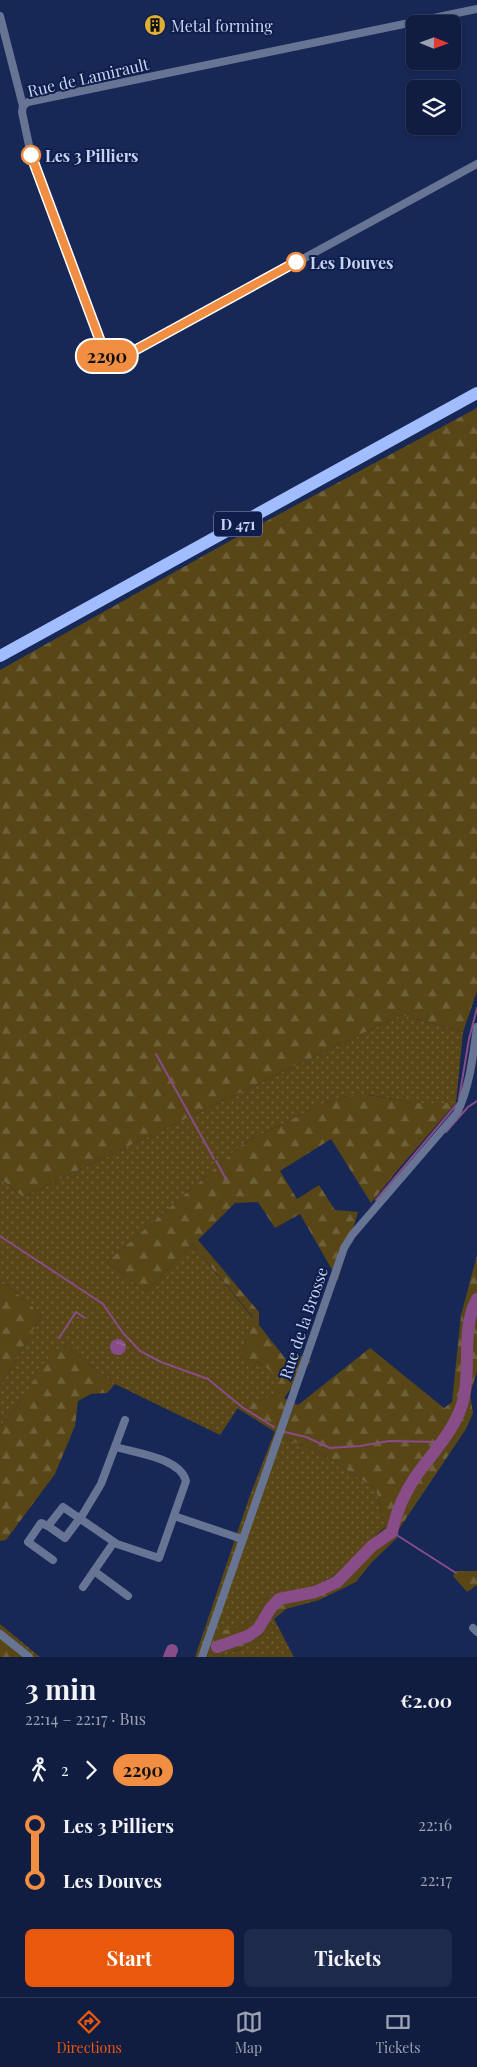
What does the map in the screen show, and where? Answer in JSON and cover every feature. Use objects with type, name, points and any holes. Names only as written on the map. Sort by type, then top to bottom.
[{"type":"main road","name":"D 471","points":[[0,656],[477,393]]},
{"type":"street","name":"Rue de Lamirault","points":[[477,9],[28,102],[23,106],[22,112],[31,155],[104,351],[107,356],[114,359],[119,359],[477,164]]},
{"type":"street","points":[[0,16],[23,106]]},
{"type":"street","name":"Rue de la Brosse","points":[[202,1657],[344,1248],[352,1235],[457,1113],[463,1101],[470,1072],[477,1027]]},
{"type":"street","points":[[53,1560],[28,1542],[41,1522],[65,1538],[101,1484],[125,1420]]},
{"type":"street","points":[[48,1526],[63,1507],[114,1542],[159,1558],[186,1482],[184,1475],[166,1462],[116,1447]]},
{"type":"street","points":[[174,1516],[242,1539]]},
{"type":"street","points":[[83,1588],[114,1542]]},
{"type":"street","points":[[94,1572],[128,1596]]},
{"type":"street","points":[[0,1634],[29,1657]]},
{"type":"green space","points":[[477,408],[477,991],[463,1032],[401,1015],[23,1197],[0,1178],[0,670],[244,533]]},
{"type":"green space","points":[[401,1015],[463,1032],[456,1103],[422,1104],[360,1095],[337,1098],[324,1103],[244,1143],[107,1262],[146,1292],[192,1244],[253,1318],[241,1357],[253,1370],[257,1361],[282,1378],[273,1396],[238,1408],[220,1435],[115,1384],[65,1345],[0,1427],[0,1387],[42,1315],[0,1279],[0,1178],[23,1197]]},
{"type":"green space","points":[[361,1094],[419,1103],[456,1103],[371,1203],[331,1139],[280,1171],[297,1199],[319,1185],[335,1210],[358,1212],[338,1280],[300,1214],[275,1228],[258,1202],[235,1203],[198,1240],[259,1312],[259,1325],[288,1362],[297,1354],[311,1361],[284,1398],[298,1405],[370,1348],[444,1408],[452,1402],[461,1315],[477,1255],[477,1371],[470,1394],[473,1413],[466,1429],[399,1529],[397,1538],[371,1563],[356,1582],[319,1600],[286,1609],[274,1619],[267,1631],[251,1645],[218,1657],[207,1657],[216,1630],[234,1630],[251,1619],[268,1596],[315,1588],[338,1572],[385,1528],[376,1489],[329,1458],[283,1437],[237,1408],[273,1396],[281,1378],[257,1361],[253,1371],[241,1357],[253,1317],[192,1244],[146,1292],[107,1262],[244,1143],[324,1103],[337,1098]]},
{"type":"green space","points":[[0,1279],[42,1315],[0,1387]]},
{"type":"green space","points":[[65,1345],[115,1384],[107,1393],[91,1394],[78,1401],[75,1426],[55,1474],[6,1540],[0,1541],[0,1427],[20,1402],[52,1352]]},
{"type":"green space","points":[[275,1431],[283,1437],[329,1458],[376,1489],[385,1527],[338,1572],[315,1588],[268,1596],[251,1619],[234,1630],[216,1630],[207,1657],[195,1657],[249,1498]]},
{"type":"green space","points":[[456,1571],[477,1571],[477,1585],[467,1592],[453,1576]]},
{"type":"green space","points":[[274,1619],[294,1657],[218,1657],[236,1651],[257,1640]]},
{"type":"green space","points":[[0,1624],[40,1657],[0,1657]]},
{"type":"green space","points":[[0,1641],[23,1646],[25,1657],[0,1657]]},
{"type":"water","points":[[115,1339],[121,1339],[126,1344],[124,1353],[115,1355],[110,1350],[110,1344]]},
{"type":"waterway","points":[[459,1099],[469,1039],[477,1008]]},
{"type":"waterway","points":[[156,1054],[214,1159]]},
{"type":"waterway","points":[[446,1132],[468,1107],[477,1101]]},
{"type":"waterway","points":[[376,1200],[457,1104]]},
{"type":"waterway","points":[[216,1161],[226,1179]]},
{"type":"waterway","points":[[0,1236],[103,1304],[123,1333],[140,1351],[161,1362],[208,1379],[242,1407],[274,1427]]},
{"type":"waterway","points":[[217,1647],[248,1636],[258,1629],[270,1609],[279,1599],[315,1592],[337,1582],[372,1546],[392,1532],[398,1510],[408,1489],[451,1429],[461,1408],[466,1385],[469,1322],[477,1299]]},
{"type":"waterway","points":[[59,1338],[76,1312],[85,1318]]},
{"type":"waterway","points":[[285,1432],[306,1437],[330,1448],[360,1446],[389,1441],[441,1442]]},
{"type":"waterway","points":[[392,1532],[456,1573]]},
{"type":"waterway","points":[[169,1657],[172,1650]]},
{"type":"bus line","name":"2290","points":[[31,155],[104,351],[110,358],[119,359],[296,262]]},
{"type":"place","name":"Metal forming","points":[[155,25]]},
{"type":"place","name":"Les 3 Pilliers","points":[[31,155]]},
{"type":"place","name":"Les Douves","points":[[296,262]]}]
